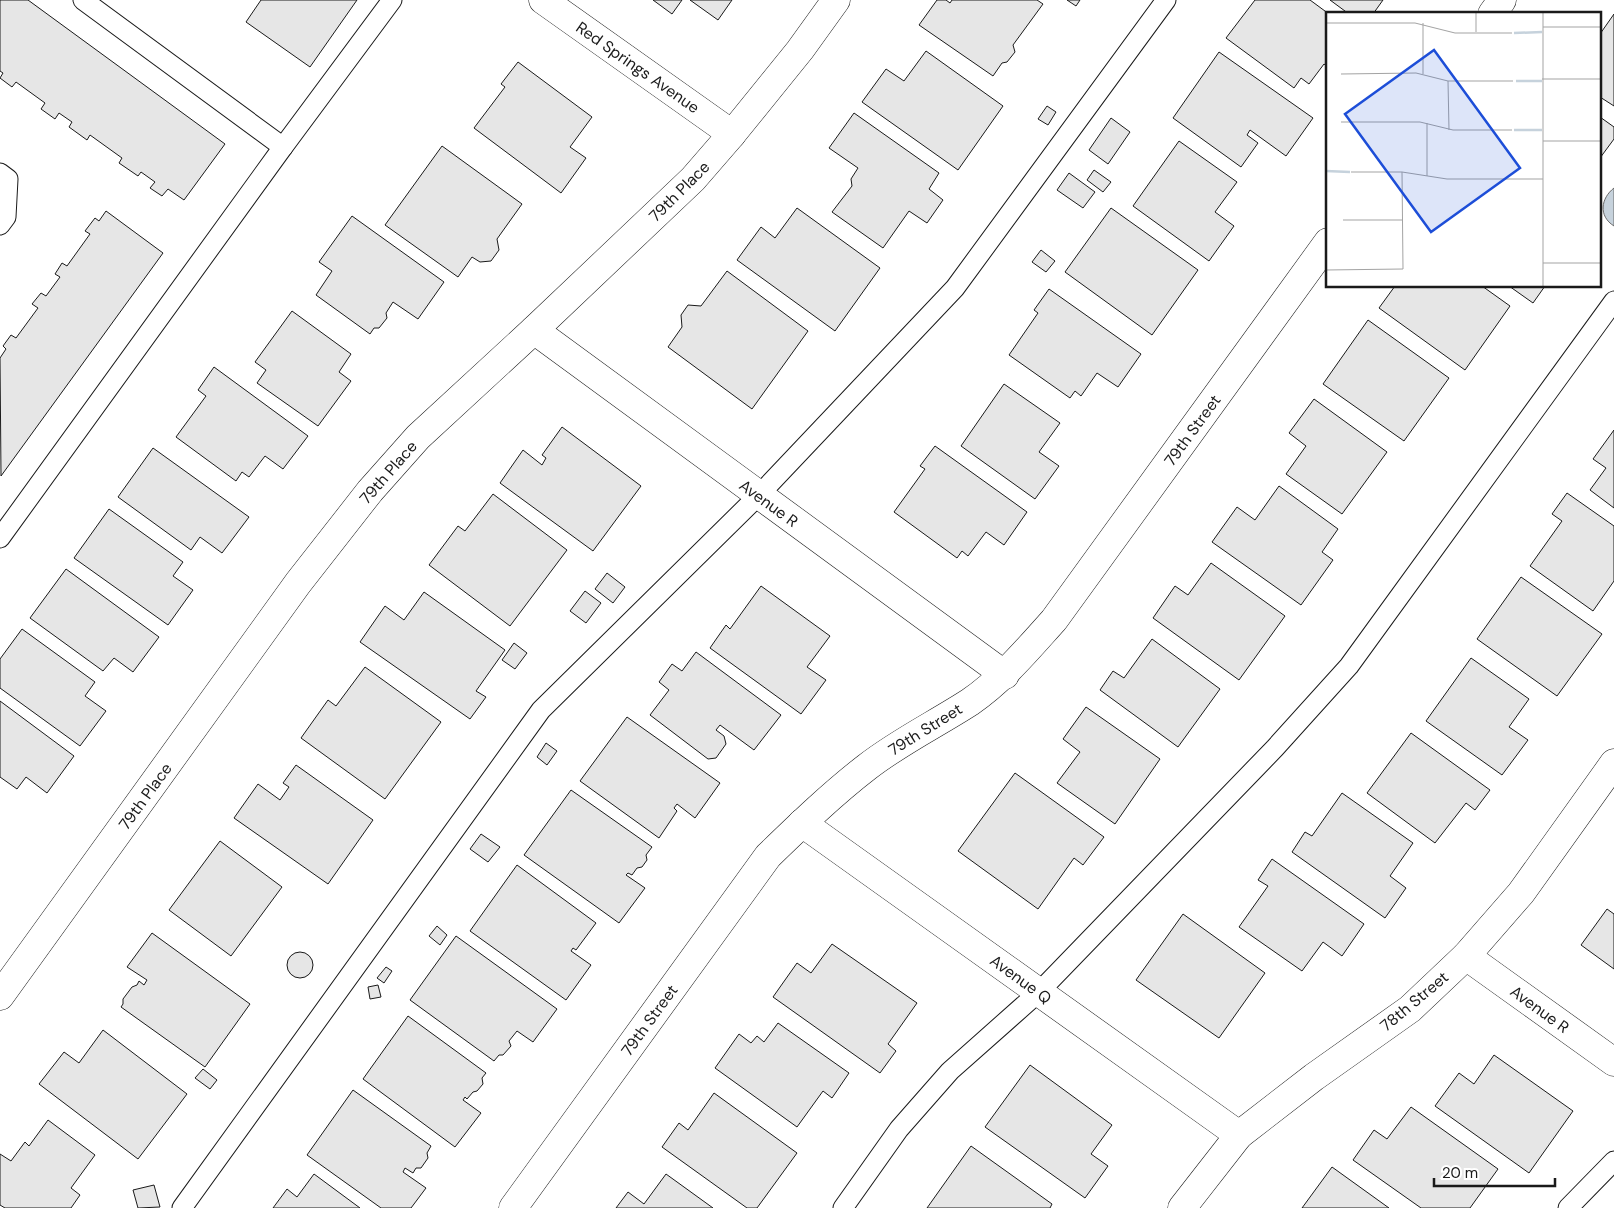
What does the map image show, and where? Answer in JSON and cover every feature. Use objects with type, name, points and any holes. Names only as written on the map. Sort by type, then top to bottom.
[{"type":"street","name":"Red Springs Avenue","points":[[543,0],[732,134]]},
{"type":"street","name":"79th Place","points":[[0,996],[298,584],[370,491],[418,437],[534,330],[692,179],[732,134],[800,50],[836,0]]},
{"type":"street","points":[[1493,12],[1502,0]]},
{"type":"street","name":"79th Street","points":[[512,1208],[768,856],[802,823],[867,766],[969,702],[1004,675],[1054,620],[1326,245]]},
{"type":"street","name":"Avenue R","points":[[534,330],[1004,675]]},
{"type":"street","name":"78th Street","points":[[1182,1208],[1239,1135],[1314,1077],[1410,1009],[1466,956],[1520,893],[1614,763]]},
{"type":"street","name":"Avenue Q","points":[[802,823],[1239,1135]]},
{"type":"street","name":"Avenue R","points":[[1466,956],[1614,1062]]},
{"type":"lane","points":[[83,0],[283,147]]},
{"type":"lane","points":[[0,538],[283,147],[392,0]]},
{"type":"lane","points":[[182,1208],[541,710],[758,495],[955,288],[1166,0]]},
{"type":"lane","points":[[0,173],[8,179],[6,217],[0,225]]},
{"type":"lane","points":[[843,1208],[900,1129],[950,1071],[1039,992],[1274,748],[1349,666],[1614,301]]},
{"type":"lane","points":[[1568,1208],[1614,1161]]},
{"type":"shaded area","points":[[1614,188],[1614,226],[1605,217],[1603,207],[1606,197]]},
{"type":"building","points":[[0,0],[28,0],[225,144],[184,200],[168,189],[162,196],[150,188],[155,182],[141,172],[138,176],[119,163],[122,158],[90,135],[87,140],[69,127],[72,122],[59,113],[55,119],[41,109],[45,103],[16,82],[12,87],[0,78],[3,73],[0,71]]},
{"type":"building","points":[[261,0],[357,0],[310,67],[246,22]]},
{"type":"building","points":[[653,0],[682,0],[672,14]]},
{"type":"building","points":[[690,0],[732,0],[718,20]]},
{"type":"building","points":[[937,0],[946,0],[950,3],[952,0],[1037,0],[1043,4],[1013,45],[1015,52],[1007,62],[1002,63],[993,76],[919,25]]},
{"type":"building","points":[[1067,0],[1080,0],[1076,6]]},
{"type":"building","points":[[1255,0],[1310,0],[1326,12],[1326,66],[1324,64],[1309,84],[1301,78],[1294,88],[1226,38]]},
{"type":"building","points":[[1330,0],[1383,0],[1374,12],[1346,12]]},
{"type":"building","points":[[1614,14],[1614,106],[1602,98],[1602,31]]},
{"type":"building","points":[[926,51],[1003,106],[958,170],[862,102],[886,69],[904,81]]},
{"type":"building","points":[[1219,52],[1313,118],[1286,156],[1250,130],[1247,135],[1258,143],[1241,167],[1173,118]]},
{"type":"building","points":[[518,62],[592,117],[570,147],[586,158],[561,193],[474,128],[505,87],[501,84]]},
{"type":"building","points":[[1047,106],[1056,112],[1048,125],[1038,119]]},
{"type":"building","points":[[854,113],[939,173],[929,189],[943,200],[927,223],[909,211],[883,248],[832,212],[852,186],[851,179],[858,168],[829,148]]},
{"type":"building","points":[[1111,118],[1130,132],[1108,164],[1089,150]]},
{"type":"building","points":[[1602,118],[1614,127],[1614,139],[1602,155]]},
{"type":"building","points":[[1179,141],[1237,182],[1215,212],[1234,226],[1209,261],[1133,206]]},
{"type":"building","points":[[442,146],[522,204],[497,239],[499,250],[491,261],[480,262],[472,257],[458,277],[385,225]]},
{"type":"building","points":[[1094,170],[1111,182],[1103,192],[1087,180]]},
{"type":"building","points":[[1069,173],[1095,192],[1083,208],[1057,190]]},
{"type":"building","points":[[797,208],[880,268],[835,331],[737,260],[761,227],[775,238]]},
{"type":"building","points":[[1111,208],[1198,270],[1152,335],[1065,272]]},
{"type":"building","points":[[106,211],[163,253],[1,476],[0,358],[6,349],[3,346],[11,335],[16,338],[38,308],[32,304],[41,293],[46,296],[60,277],[55,274],[62,263],[67,266],[90,234],[85,231],[95,218],[99,221]]},
{"type":"building","points":[[352,216],[444,282],[418,319],[393,302],[386,313],[387,318],[379,328],[374,328],[370,334],[316,295],[332,271],[319,262]]},
{"type":"building","points":[[1041,250],[1055,261],[1046,272],[1032,262]]},
{"type":"building","points":[[727,271],[808,331],[752,409],[668,347],[682,327],[681,315],[688,305],[701,306]]},
{"type":"building","points":[[1394,288],[1485,288],[1510,306],[1465,370],[1379,308]]},
{"type":"building","points":[[1512,288],[1544,288],[1533,303]]},
{"type":"building","points":[[1049,289],[1141,354],[1118,387],[1097,373],[1081,396],[1075,391],[1070,398],[1009,355],[1038,313],[1034,310]]},
{"type":"building","points":[[292,311],[351,354],[339,372],[351,381],[318,426],[257,383],[266,370],[255,362]]},
{"type":"building","points":[[1368,320],[1449,378],[1404,441],[1323,384]]},
{"type":"building","points":[[214,367],[308,436],[283,469],[265,456],[249,477],[242,472],[236,481],[176,437],[206,396],[198,390]]},
{"type":"building","points":[[1004,384],[1060,423],[1039,452],[1059,466],[1035,499],[961,446]]},
{"type":"building","points":[[1314,399],[1387,452],[1342,514],[1286,474],[1306,446],[1289,433]]},
{"type":"building","points":[[562,427],[641,486],[593,551],[500,483],[523,450],[542,465],[546,458],[542,455]]},
{"type":"building","points":[[1614,430],[1614,508],[1590,490],[1606,468],[1593,459]]},
{"type":"building","points":[[935,446],[1027,512],[1004,545],[986,532],[968,556],[962,551],[957,558],[894,512],[925,469],[920,466]]},
{"type":"building","points":[[153,448],[249,517],[222,553],[200,537],[191,550],[118,497]]},
{"type":"building","points":[[1279,486],[1338,529],[1322,552],[1333,560],[1301,605],[1212,542],[1237,507],[1255,520]]},
{"type":"building","points":[[1567,493],[1614,526],[1614,581],[1593,611],[1530,566],[1562,521],[1552,514]]},
{"type":"building","points":[[493,494],[567,550],[510,626],[429,565],[458,526],[465,531]]},
{"type":"building","points":[[109,509],[183,562],[173,576],[193,590],[168,625],[74,558]]},
{"type":"building","points":[[1211,563],[1285,616],[1239,680],[1153,618],[1175,586],[1188,595]]},
{"type":"building","points":[[66,569],[159,637],[133,672],[114,658],[103,671],[30,618]]},
{"type":"building","points":[[607,573],[625,587],[613,603],[595,589]]},
{"type":"building","points":[[1521,577],[1602,634],[1557,696],[1477,639]]},
{"type":"building","points":[[761,586],[830,636],[807,667],[826,680],[801,714],[710,648],[726,625],[730,629]]},
{"type":"building","points":[[585,591],[601,603],[586,623],[570,611]]},
{"type":"building","points":[[424,592],[505,650],[476,691],[486,697],[470,719],[360,642],[385,606],[404,620]]},
{"type":"building","points":[[22,629],[95,682],[85,696],[106,711],[80,746],[0,688],[0,659]]},
{"type":"building","points":[[1152,639],[1220,689],[1178,747],[1100,690],[1113,671],[1124,678]]},
{"type":"building","points":[[514,643],[527,653],[515,669],[502,660]]},
{"type":"building","points":[[696,652],[781,715],[754,750],[720,725],[716,730],[724,736],[726,744],[716,758],[708,759],[650,715],[669,690],[659,682],[672,664],[682,671]]},
{"type":"building","points":[[1471,658],[1529,699],[1509,727],[1528,740],[1502,775],[1426,721]]},
{"type":"building","points":[[365,667],[441,722],[385,799],[301,738],[328,700],[336,706]]},
{"type":"building","points":[[0,701],[74,756],[47,793],[26,777],[17,789],[0,777]]},
{"type":"building","points":[[1086,707],[1160,759],[1115,824],[1057,783],[1080,752],[1063,739]]},
{"type":"building","points":[[627,717],[720,783],[695,818],[677,804],[674,808],[677,811],[659,838],[580,781]]},
{"type":"building","points":[[1411,733],[1490,790],[1475,810],[1466,803],[1435,843],[1367,793]]},
{"type":"building","points":[[546,743],[557,751],[547,765],[537,757]]},
{"type":"building","points":[[296,765],[373,820],[328,884],[234,818],[258,784],[280,800],[289,787],[283,783]]},
{"type":"building","points":[[1015,773],[1104,837],[1083,865],[1074,858],[1038,909],[958,851]]},
{"type":"building","points":[[571,790],[652,847],[646,855],[647,860],[642,867],[637,868],[632,875],[628,873],[626,875],[645,888],[619,923],[524,855]]},
{"type":"building","points":[[1342,793],[1413,843],[1390,876],[1406,888],[1385,918],[1292,852],[1305,832],[1312,836]]},
{"type":"building","points":[[481,834],[500,847],[488,862],[470,849]]},
{"type":"building","points":[[220,841],[282,887],[231,956],[169,910]]},
{"type":"building","points":[[1272,859],[1364,924],[1342,956],[1323,942],[1302,971],[1239,927],[1268,886],[1258,880]]},
{"type":"building","points":[[517,865],[596,923],[576,950],[573,948],[571,951],[591,965],[566,1000],[470,931]]},
{"type":"building","points":[[1607,909],[1614,914],[1614,969],[1581,945]]},
{"type":"building","points":[[1183,914],[1265,973],[1219,1038],[1136,980]]},
{"type":"building","points":[[437,926],[447,935],[440,945],[429,936]]},
{"type":"building","points":[[152,933],[250,1004],[205,1067],[121,1007],[123,999],[132,987],[137,985],[139,981],[144,985],[147,980],[127,967]]},
{"type":"building","points":[[456,936],[557,1009],[533,1042],[517,1031],[509,1041],[511,1046],[494,1061],[410,1000]]},
{"type":"building","points":[[832,944],[917,1003],[888,1044],[896,1051],[880,1073],[773,997],[797,963],[811,973]]},
{"type":"building","points":[[300,952],[309,956],[313,965],[309,974],[300,978],[291,974],[287,965],[291,956]]},
{"type":"building","points":[[386,967],[392,971],[384,983],[377,978]]},
{"type":"building","points":[[378,985],[381,997],[370,999],[368,987]]},
{"type":"building","points":[[408,1016],[486,1073],[482,1078],[483,1084],[467,1099],[465,1097],[463,1100],[481,1113],[455,1147],[363,1079]]},
{"type":"building","points":[[778,1023],[849,1073],[832,1098],[823,1091],[797,1127],[715,1068],[739,1034],[751,1043],[757,1036],[764,1042]]},
{"type":"building","points":[[103,1030],[187,1094],[138,1159],[39,1084],[64,1052],[79,1063]]},
{"type":"building","points":[[1494,1055],[1573,1111],[1529,1173],[1435,1106],[1459,1073],[1474,1084]]},
{"type":"building","points":[[1030,1065],[1112,1125],[1091,1154],[1108,1166],[1085,1198],[985,1127]]},
{"type":"building","points":[[203,1069],[217,1080],[210,1089],[195,1078]]},
{"type":"building","points":[[353,1090],[431,1146],[427,1153],[428,1158],[421,1168],[416,1168],[413,1173],[405,1168],[403,1172],[426,1188],[411,1208],[381,1208],[307,1155]]},
{"type":"building","points":[[714,1093],[797,1153],[757,1208],[747,1208],[662,1147],[679,1123],[688,1130]]},
{"type":"building","points":[[1411,1107],[1498,1169],[1470,1208],[1421,1208],[1353,1160],[1374,1130],[1387,1139]]},
{"type":"building","points":[[48,1120],[95,1155],[71,1188],[80,1195],[71,1208],[5,1208],[0,1205],[0,1154],[11,1161],[25,1142],[29,1146]]},
{"type":"building","points":[[971,1146],[1052,1204],[1050,1208],[927,1208]]},
{"type":"building","points":[[1332,1167],[1389,1208],[1302,1208]]},
{"type":"building","points":[[314,1174],[360,1208],[273,1208],[287,1189],[297,1197]]},
{"type":"building","points":[[666,1174],[713,1208],[616,1208],[628,1192],[644,1204]]},
{"type":"building","points":[[154,1185],[160,1207],[138,1208],[133,1190]]}]
